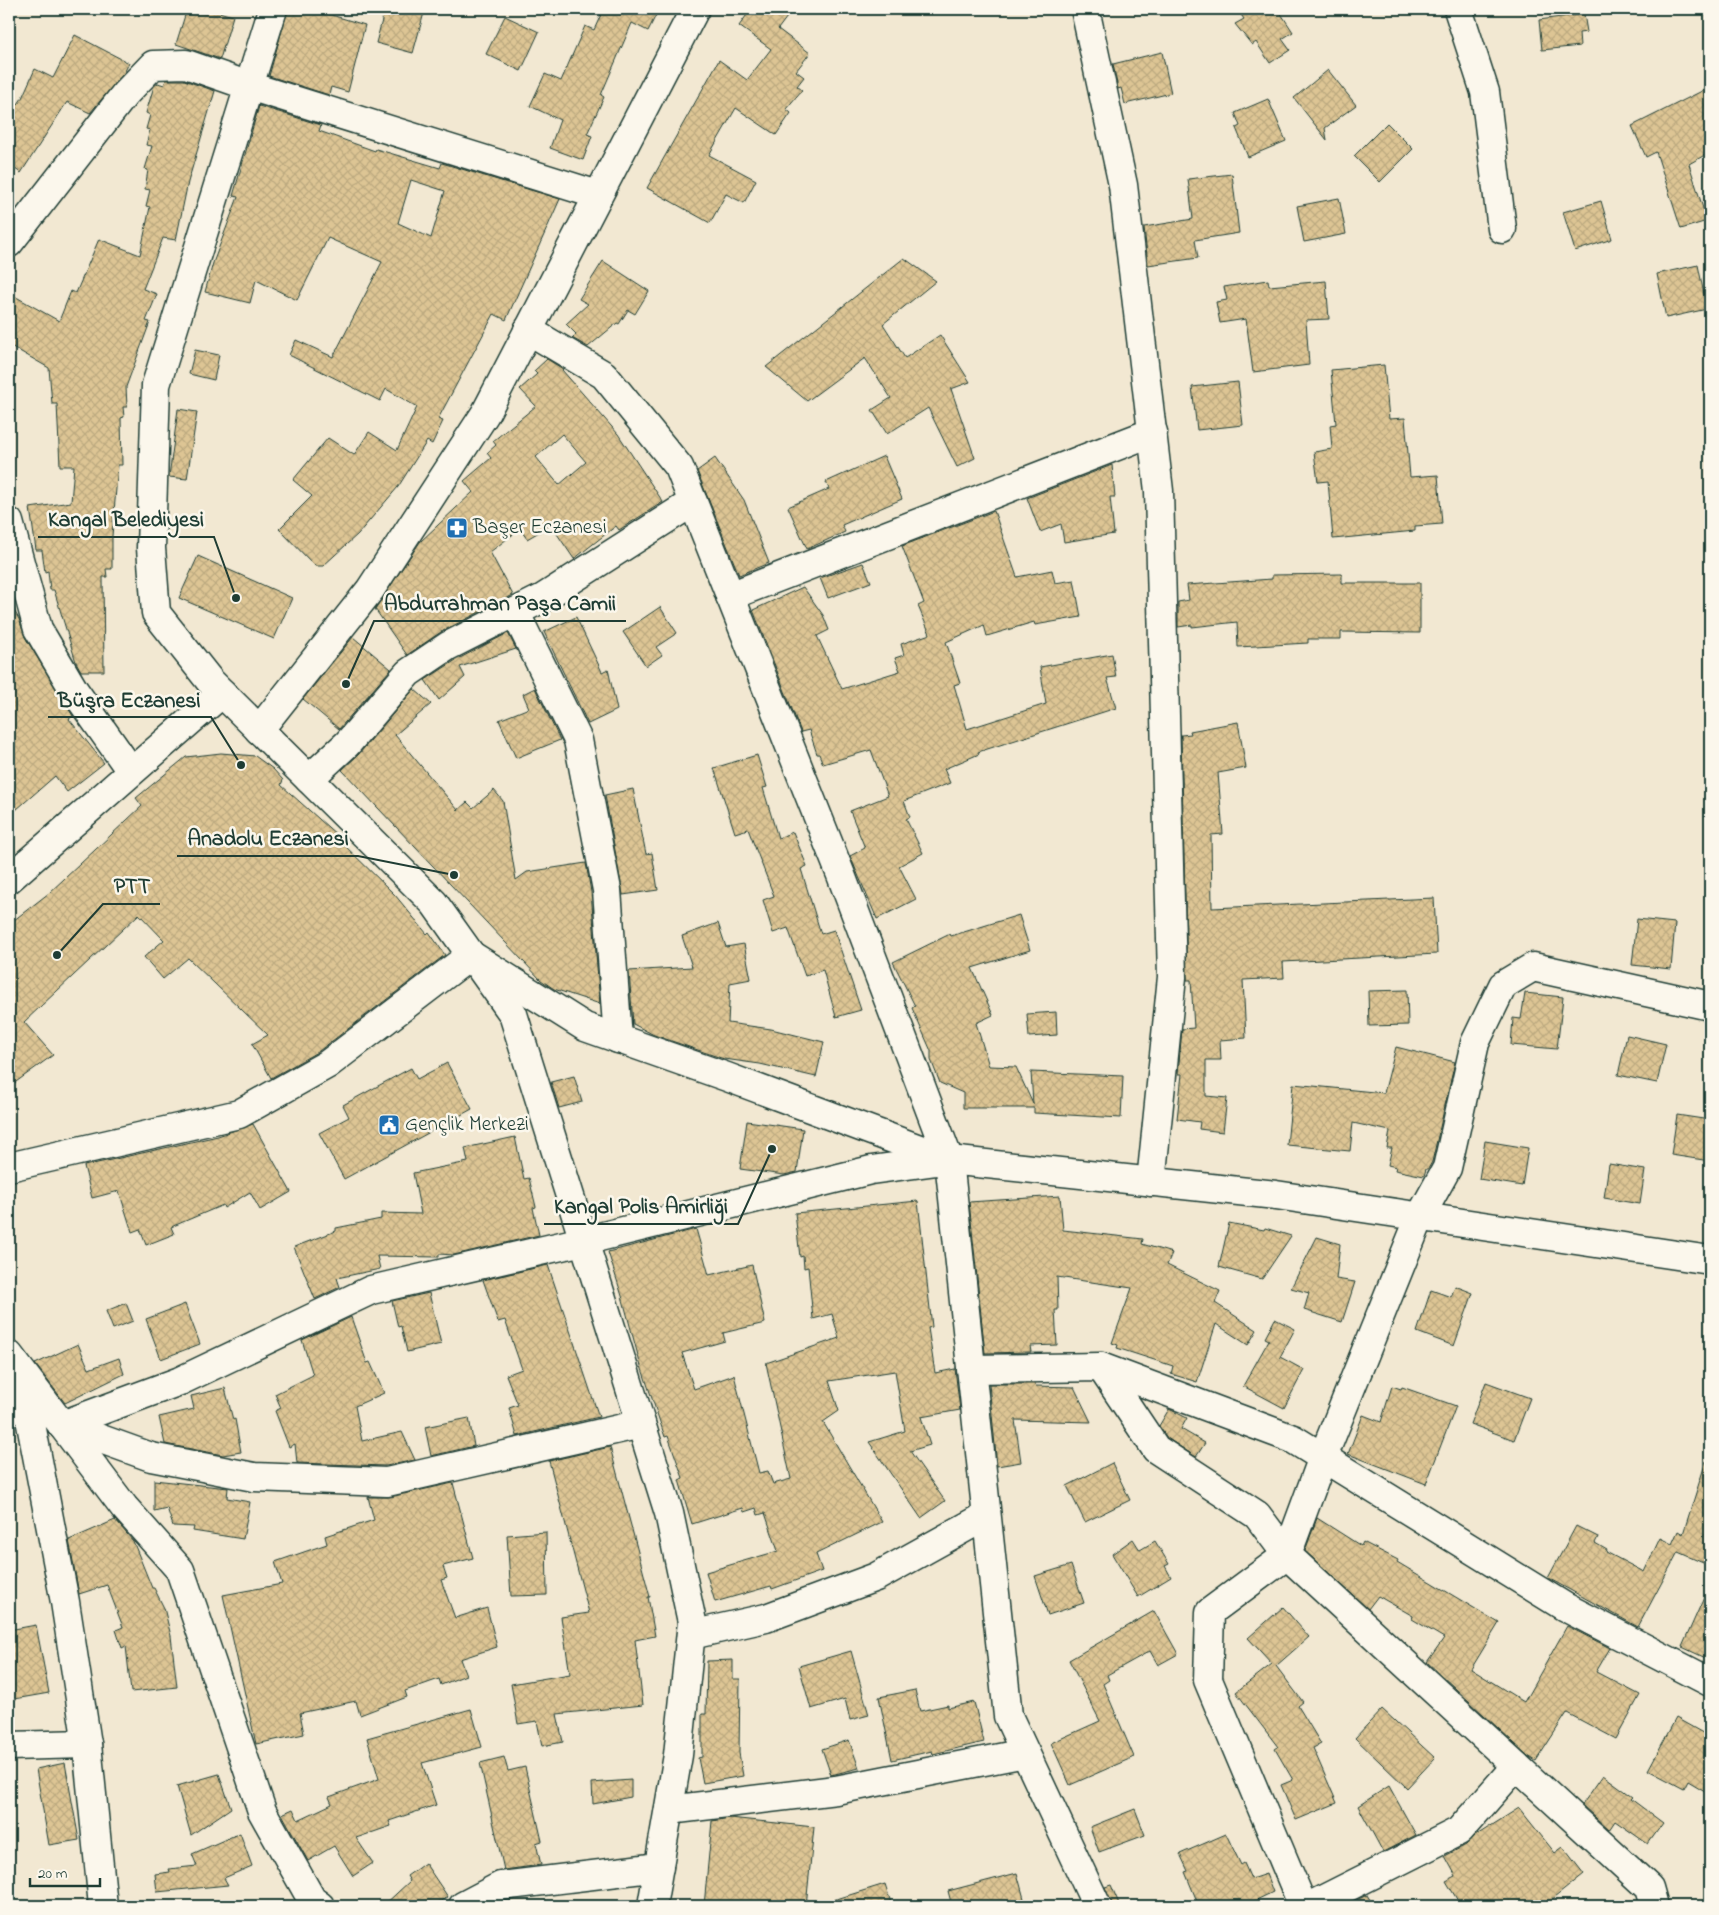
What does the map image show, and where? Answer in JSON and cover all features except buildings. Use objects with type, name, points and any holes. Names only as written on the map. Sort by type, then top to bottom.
[{"type":"street","points":[[273,9],[156,385],[151,548],[156,612],[210,681],[434,902],[513,1014],[668,1513],[692,1622],[678,1756],[652,1906]]},
{"type":"street","points":[[259,730],[370,590],[485,414],[695,9]]},
{"type":"street","points":[[1085,9],[1123,185],[1159,491],[1172,977],[1151,1182]]},
{"type":"street","points":[[1458,9],[1485,92],[1502,229]]},
{"type":"street","points":[[9,243],[125,94],[153,65],[186,64],[249,86],[598,195]]},
{"type":"street","points":[[528,330],[604,375],[678,467],[841,875],[949,1160],[1008,1716],[1097,1906]]},
{"type":"street","points":[[730,596],[1153,432]]},
{"type":"street","points":[[309,779],[347,744],[408,672],[448,646],[543,598],[692,502]]},
{"type":"street","points":[[11,540],[38,629],[74,690],[131,770]]},
{"type":"street","points":[[515,612],[578,740],[607,890],[618,1039]]},
{"type":"street","points":[[9,879],[131,770],[222,693]]},
{"type":"street","points":[[471,954],[585,1027],[949,1160]]},
{"type":"street","points":[[9,1168],[239,1114],[328,1064],[471,954]]},
{"type":"street","points":[[1303,1906],[1208,1680],[1210,1612],[1287,1555],[1323,1457],[1420,1217],[1447,1168],[1475,1042],[1503,985],[1533,967],[1710,1006]]},
{"type":"street","points":[[62,1425],[180,1381],[371,1290],[584,1241],[871,1170],[949,1160],[1276,1195],[1710,1260]]},
{"type":"street","points":[[15,1363],[124,1507],[180,1570],[262,1811],[312,1900],[320,1906]]},
{"type":"street","points":[[15,1363],[65,1602],[87,1744],[103,1906]]},
{"type":"street","points":[[971,1369],[1101,1367],[1293,1440],[1566,1607],[1710,1682]]},
{"type":"street","points":[[1101,1367],[1156,1449],[1257,1515],[1287,1555],[1649,1888],[1654,1906]]},
{"type":"street","points":[[62,1425],[151,1457],[254,1477],[387,1482],[641,1424]]},
{"type":"street","points":[[690,1635],[766,1618],[876,1578],[986,1516]]},
{"type":"street","points":[[9,1746],[87,1744]]},
{"type":"street","points":[[669,1810],[836,1790],[1025,1753]]},
{"type":"street","points":[[1310,1906],[1459,1831],[1516,1766]]},
{"type":"street","points":[[463,1906],[501,1886],[659,1867]]},
{"type":"place","name":"Başer Eczanesi","points":[[457,528]]},
{"type":"place","name":"Kangal Belediyesi","points":[[236,598]]},
{"type":"place","name":"Abdurrahman Paşa Camii","points":[[346,684]]},
{"type":"place","name":"Büşra Eczanesi","points":[[241,765]]},
{"type":"place","name":"Anadolu Eczanesi","points":[[454,875]]},
{"type":"place","name":"PTT","points":[[57,955]]},
{"type":"place","name":"Gençlik Merkezi","points":[[389,1125]]},
{"type":"place","name":"Kangal Polis Amirliği","points":[[772,1149]]}]
